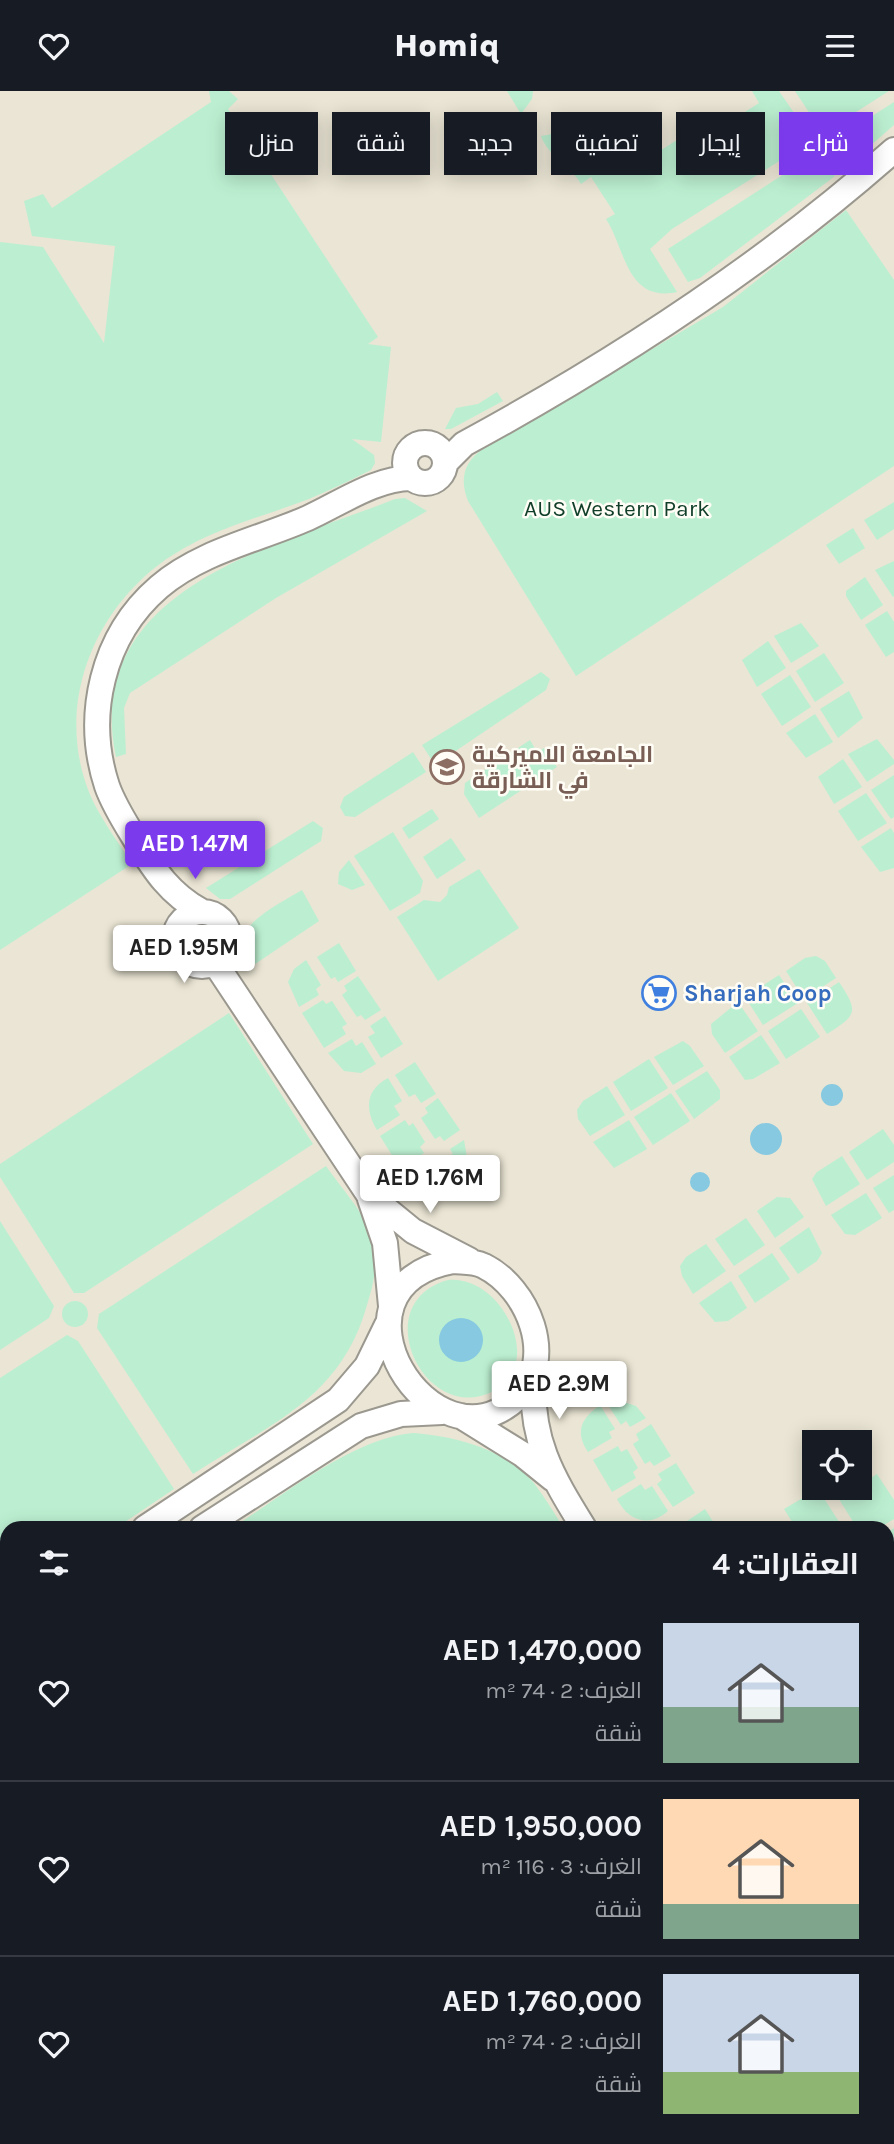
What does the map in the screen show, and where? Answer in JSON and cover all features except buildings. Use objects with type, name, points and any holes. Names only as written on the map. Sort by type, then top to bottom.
[{"type":"street","points":[[165,885],[201,911],[217,916],[229,936],[226,952],[215,963],[201,966],[182,957],[175,944],[177,927],[165,885],[118,811],[101,765],[97,741],[98,705],[105,669],[114,646],[142,604],[177,573],[198,561],[306,518],[401,473],[409,451],[418,445],[440,455],[464,444],[651,335],[779,244],[894,150]]},
{"type":"street","points":[[401,473],[424,483],[434,482],[441,475],[440,455]]},
{"type":"street","points":[[177,927],[187,916],[201,911]]},
{"type":"street","points":[[215,963],[369,1195],[385,1243],[389,1316],[398,1364],[408,1381],[452,1414],[522,1454],[553,1479]]},
{"type":"street","points":[[369,1195],[413,1231],[499,1275],[522,1302],[534,1335],[534,1410],[553,1479],[580,1521]]},
{"type":"street","points":[[156,1521],[338,1400],[367,1366],[400,1288],[415,1274],[443,1262],[473,1263]]},
{"type":"street","points":[[213,1521],[361,1426],[401,1414],[493,1413],[520,1394],[535,1365]]},
{"type":"shaded area","name":"الجامعة الاميركية في الشارقة","points":[[0,91],[894,91],[894,1521],[0,1521]]},
{"type":"green space","points":[[209,91],[229,91],[238,99],[228,109],[230,112],[225,112],[225,175],[271,175],[378,337],[368,344],[391,347],[381,442],[352,439],[374,455],[375,463],[371,470],[309,499],[190,545],[160,564],[134,587],[112,614],[95,644],[83,677],[77,711],[77,746],[85,781],[94,803],[132,864],[0,950],[0,242],[43,247],[104,343],[115,246],[32,236],[24,201],[43,194],[52,208],[211,102]]},
{"type":"green space","points":[[507,91],[533,91],[532,99],[520,112]]},
{"type":"green space","points":[[752,91],[779,91],[794,112],[779,112],[779,161],[765,170],[765,112],[745,112],[759,103]]},
{"type":"green space","points":[[795,91],[889,91],[856,112],[809,112]]},
{"type":"green space","points":[[894,102],[894,125],[873,143],[873,115]]},
{"type":"green space","points":[[551,134],[551,151],[544,143],[541,136]]},
{"type":"green space","points":[[676,141],[676,175],[757,175],[672,229],[650,249],[677,292],[660,293],[647,289],[637,281],[630,270],[606,219],[615,214],[591,177],[581,184],[574,175],[662,175],[662,150]]},
{"type":"green space","points":[[783,175],[835,176],[700,278],[688,282],[668,249]]},
{"type":"green space","name":"AUS Western Park","points":[[846,210],[894,280],[894,466],[576,676],[468,501],[464,480],[470,461],[480,451],[723,307]]},
{"type":"green space","points":[[497,392],[503,401],[451,429],[445,429],[456,408],[478,404]]},
{"type":"green space","points":[[405,498],[427,511],[276,598],[130,693],[124,708],[126,754],[116,757],[113,699],[128,652],[158,613],[198,582],[246,556],[395,499]]},
{"type":"green space","points":[[894,502],[894,529],[877,540],[864,520]]},
{"type":"green space","points":[[853,528],[865,548],[839,564],[826,545]]},
{"type":"green space","points":[[894,561],[894,596],[893,597],[875,570]]},
{"type":"green space","points":[[865,577],[883,605],[861,620],[846,596],[846,591]]},
{"type":"green space","points":[[887,611],[894,622],[894,652],[886,657],[865,625]]},
{"type":"green space","points":[[801,623],[819,646],[791,663],[774,636]]},
{"type":"green space","points":[[768,641],[786,668],[757,687],[742,660]]},
{"type":"green space","points":[[824,653],[844,683],[815,702],[796,671]]},
{"type":"green space","points":[[541,672],[550,679],[546,690],[435,765],[422,745]]},
{"type":"green space","points":[[790,675],[811,707],[782,726],[761,694]]},
{"type":"green space","points":[[849,691],[863,718],[838,738],[820,709]]},
{"type":"green space","points":[[815,714],[833,742],[806,758],[786,733]]},
{"type":"green space","points":[[877,739],[894,760],[894,764],[867,782],[848,754]]},
{"type":"green space","points":[[530,740],[537,752],[544,748],[557,767],[479,818],[464,794],[465,783]]},
{"type":"green space","points":[[413,752],[426,772],[355,817],[345,816],[340,807],[344,797]]},
{"type":"green space","points":[[843,759],[862,787],[834,804],[818,777]]},
{"type":"green space","points":[[894,775],[894,817],[891,819],[871,790]]},
{"type":"green space","points":[[866,793],[887,823],[858,841],[838,811]]},
{"type":"green space","points":[[432,809],[439,819],[409,839],[402,828]]},
{"type":"green space","points":[[313,821],[323,828],[321,841],[230,899],[220,899],[206,888]]},
{"type":"green space","points":[[891,828],[894,833],[894,868],[880,872],[861,847]]},
{"type":"green space","points":[[393,832],[423,881],[420,893],[390,911],[354,856]]},
{"type":"green space","points":[[451,838],[466,860],[437,879],[423,857]]},
{"type":"green space","points":[[349,860],[365,885],[352,890],[338,884],[339,872]]},
{"type":"green space","points":[[479,869],[519,928],[438,981],[397,917],[424,900],[440,902],[447,895],[449,887]]},
{"type":"green space","points":[[302,890],[319,921],[249,968],[242,954],[246,931],[266,912]]},
{"type":"green space","points":[[201,920],[214,926],[220,939],[214,952],[201,958],[188,952],[182,939],[188,926]]},
{"type":"green space","points":[[339,943],[356,971],[338,982],[335,977],[331,979],[317,957]]},
{"type":"green space","points":[[816,956],[825,961],[836,978],[804,999],[786,971],[805,958]]},
{"type":"green space","points":[[306,960],[321,985],[316,989],[319,995],[299,1007],[288,982],[294,969]]},
{"type":"green space","points":[[779,975],[798,1003],[763,1025],[745,997]]},
{"type":"green space","points":[[358,976],[381,1010],[365,1020],[361,1015],[357,1017],[342,995],[347,991],[344,986]]},
{"type":"green space","points":[[839,982],[850,1000],[852,1012],[844,1022],[827,1034],[807,1003]]},
{"type":"green space","points":[[323,1000],[326,1004],[332,1001],[347,1024],[342,1027],[346,1034],[324,1048],[302,1013]]},
{"type":"green space","points":[[738,1002],[758,1031],[725,1053],[712,1034],[711,1024]]},
{"type":"green space","points":[[801,1009],[820,1037],[786,1059],[768,1031]]},
{"type":"green space","points":[[229,1013],[313,1144],[84,1293],[74,1293],[0,1177],[0,1164]]},
{"type":"green space","points":[[385,1016],[403,1044],[381,1058],[368,1037],[375,1033],[370,1026]]},
{"type":"green space","points":[[761,1035],[780,1063],[753,1079],[745,1080],[729,1057]]},
{"type":"green space","points":[[352,1039],[356,1046],[362,1042],[376,1064],[361,1073],[344,1071],[328,1053]]},
{"type":"green space","points":[[683,1041],[690,1046],[704,1066],[673,1085],[654,1057]]},
{"type":"green space","points":[[649,1059],[668,1088],[631,1111],[613,1082]]},
{"type":"green space","points":[[415,1062],[436,1094],[421,1103],[415,1094],[409,1097],[395,1075]]},
{"type":"green space","points":[[707,1071],[720,1090],[720,1099],[694,1119],[675,1091]]},
{"type":"green space","points":[[388,1078],[402,1101],[394,1106],[400,1115],[377,1130],[370,1115],[369,1101],[375,1088]]},
{"type":"green space","points":[[607,1086],[625,1115],[590,1136],[578,1119],[577,1110],[583,1101]]},
{"type":"green space","points":[[671,1093],[690,1121],[653,1145],[634,1117]]},
{"type":"green space","points":[[438,1098],[460,1130],[444,1141],[440,1136],[435,1139],[421,1118],[428,1113],[425,1108]]},
{"type":"green space","points":[[405,1120],[409,1126],[413,1123],[425,1142],[420,1147],[424,1153],[400,1168],[380,1136]]},
{"type":"green space","points":[[629,1120],[647,1149],[614,1168],[593,1142]]},
{"type":"green space","points":[[883,1129],[894,1145],[894,1162],[867,1180],[849,1152]]},
{"type":"green space","points":[[464,1140],[468,1163],[461,1180],[446,1158],[453,1154],[450,1149]]},
{"type":"green space","points":[[842,1156],[860,1184],[826,1206],[812,1179],[817,1172]]},
{"type":"green space","points":[[430,1160],[434,1166],[440,1163],[455,1188],[430,1198],[418,1193],[406,1175]]},
{"type":"green space","points":[[326,1166],[364,1218],[374,1246],[374,1280],[355,1337],[340,1364],[321,1387],[299,1406],[193,1474],[97,1328],[99,1314]]},
{"type":"green space","points":[[894,1175],[894,1210],[889,1213],[873,1188]]},
{"type":"green space","points":[[866,1193],[882,1218],[855,1235],[845,1234],[831,1215]]},
{"type":"green space","points":[[777,1197],[790,1198],[804,1217],[775,1238],[757,1211]]},
{"type":"green space","points":[[746,1218],[765,1245],[734,1266],[715,1239]]},
{"type":"green space","points":[[0,1221],[54,1306],[49,1318],[0,1350]]},
{"type":"green space","points":[[809,1227],[822,1253],[817,1261],[798,1274],[779,1248]]},
{"type":"green space","points":[[706,1244],[726,1271],[693,1294],[682,1276],[680,1266],[686,1257]]},
{"type":"green space","points":[[772,1253],[790,1279],[755,1303],[738,1276]]},
{"type":"green space","points":[[448,1280],[468,1282],[486,1292],[501,1307],[512,1326],[517,1346],[515,1366],[506,1382],[487,1394],[463,1397],[442,1390],[425,1375],[413,1355],[408,1332],[411,1311],[424,1292]]},
{"type":"green space","points":[[731,1281],[747,1308],[728,1321],[715,1322],[699,1303]]},
{"type":"green space","points":[[75,1301],[84,1305],[88,1314],[84,1323],[75,1327],[66,1323],[62,1314],[66,1305]]},
{"type":"green space","points":[[67,1335],[78,1341],[174,1489],[126,1521],[0,1521],[0,1378]]},
{"type":"green space","points":[[615,1399],[636,1406],[646,1418],[630,1427],[626,1421],[621,1425],[606,1402]]},
{"type":"green space","points":[[600,1405],[615,1429],[609,1432],[612,1438],[588,1452],[581,1438],[582,1426]]},
{"type":"green space","points":[[651,1424],[671,1456],[654,1466],[650,1461],[645,1464],[633,1444],[639,1440],[636,1434]]},
{"type":"green space","points":[[413,1433],[445,1437],[493,1453],[508,1461],[533,1482],[559,1521],[242,1521],[320,1470],[367,1445]]},
{"type":"green space","points":[[618,1446],[621,1452],[627,1449],[638,1468],[633,1472],[636,1478],[612,1492],[593,1460]]},
{"type":"green space","points":[[676,1463],[695,1493],[673,1507],[657,1484],[662,1480],[658,1474]]},
{"type":"green space","points":[[877,1474],[894,1500],[894,1519],[853,1521],[840,1500],[872,1500],[872,1477]]},
{"type":"green space","points":[[641,1484],[645,1490],[652,1486],[668,1511],[654,1519],[646,1520],[639,1520],[627,1513],[617,1499]]},
{"type":"green space","points":[[802,1498],[825,1500],[839,1521],[792,1521],[784,1509]]},
{"type":"green space","points":[[705,1509],[713,1521],[687,1521]]},
{"type":"water","points":[[832,1084],[842,1091],[843,1095],[836,1105],[832,1106],[822,1099],[821,1095],[828,1085]]},
{"type":"water","points":[[766,1123],[777,1128],[782,1139],[777,1150],[766,1155],[755,1150],[750,1139],[755,1128]]},
{"type":"water","points":[[696,1172],[704,1172],[710,1182],[704,1192],[696,1192],[690,1186],[690,1178]]},
{"type":"water","points":[[461,1318],[477,1324],[483,1340],[477,1356],[461,1362],[445,1356],[439,1340],[445,1324]]},
{"type":"place","name":"الجامعة الاميركية في الشارقة","points":[[447,767]]},
{"type":"place","name":"Sharjah Coop","points":[[659,993]]}]
